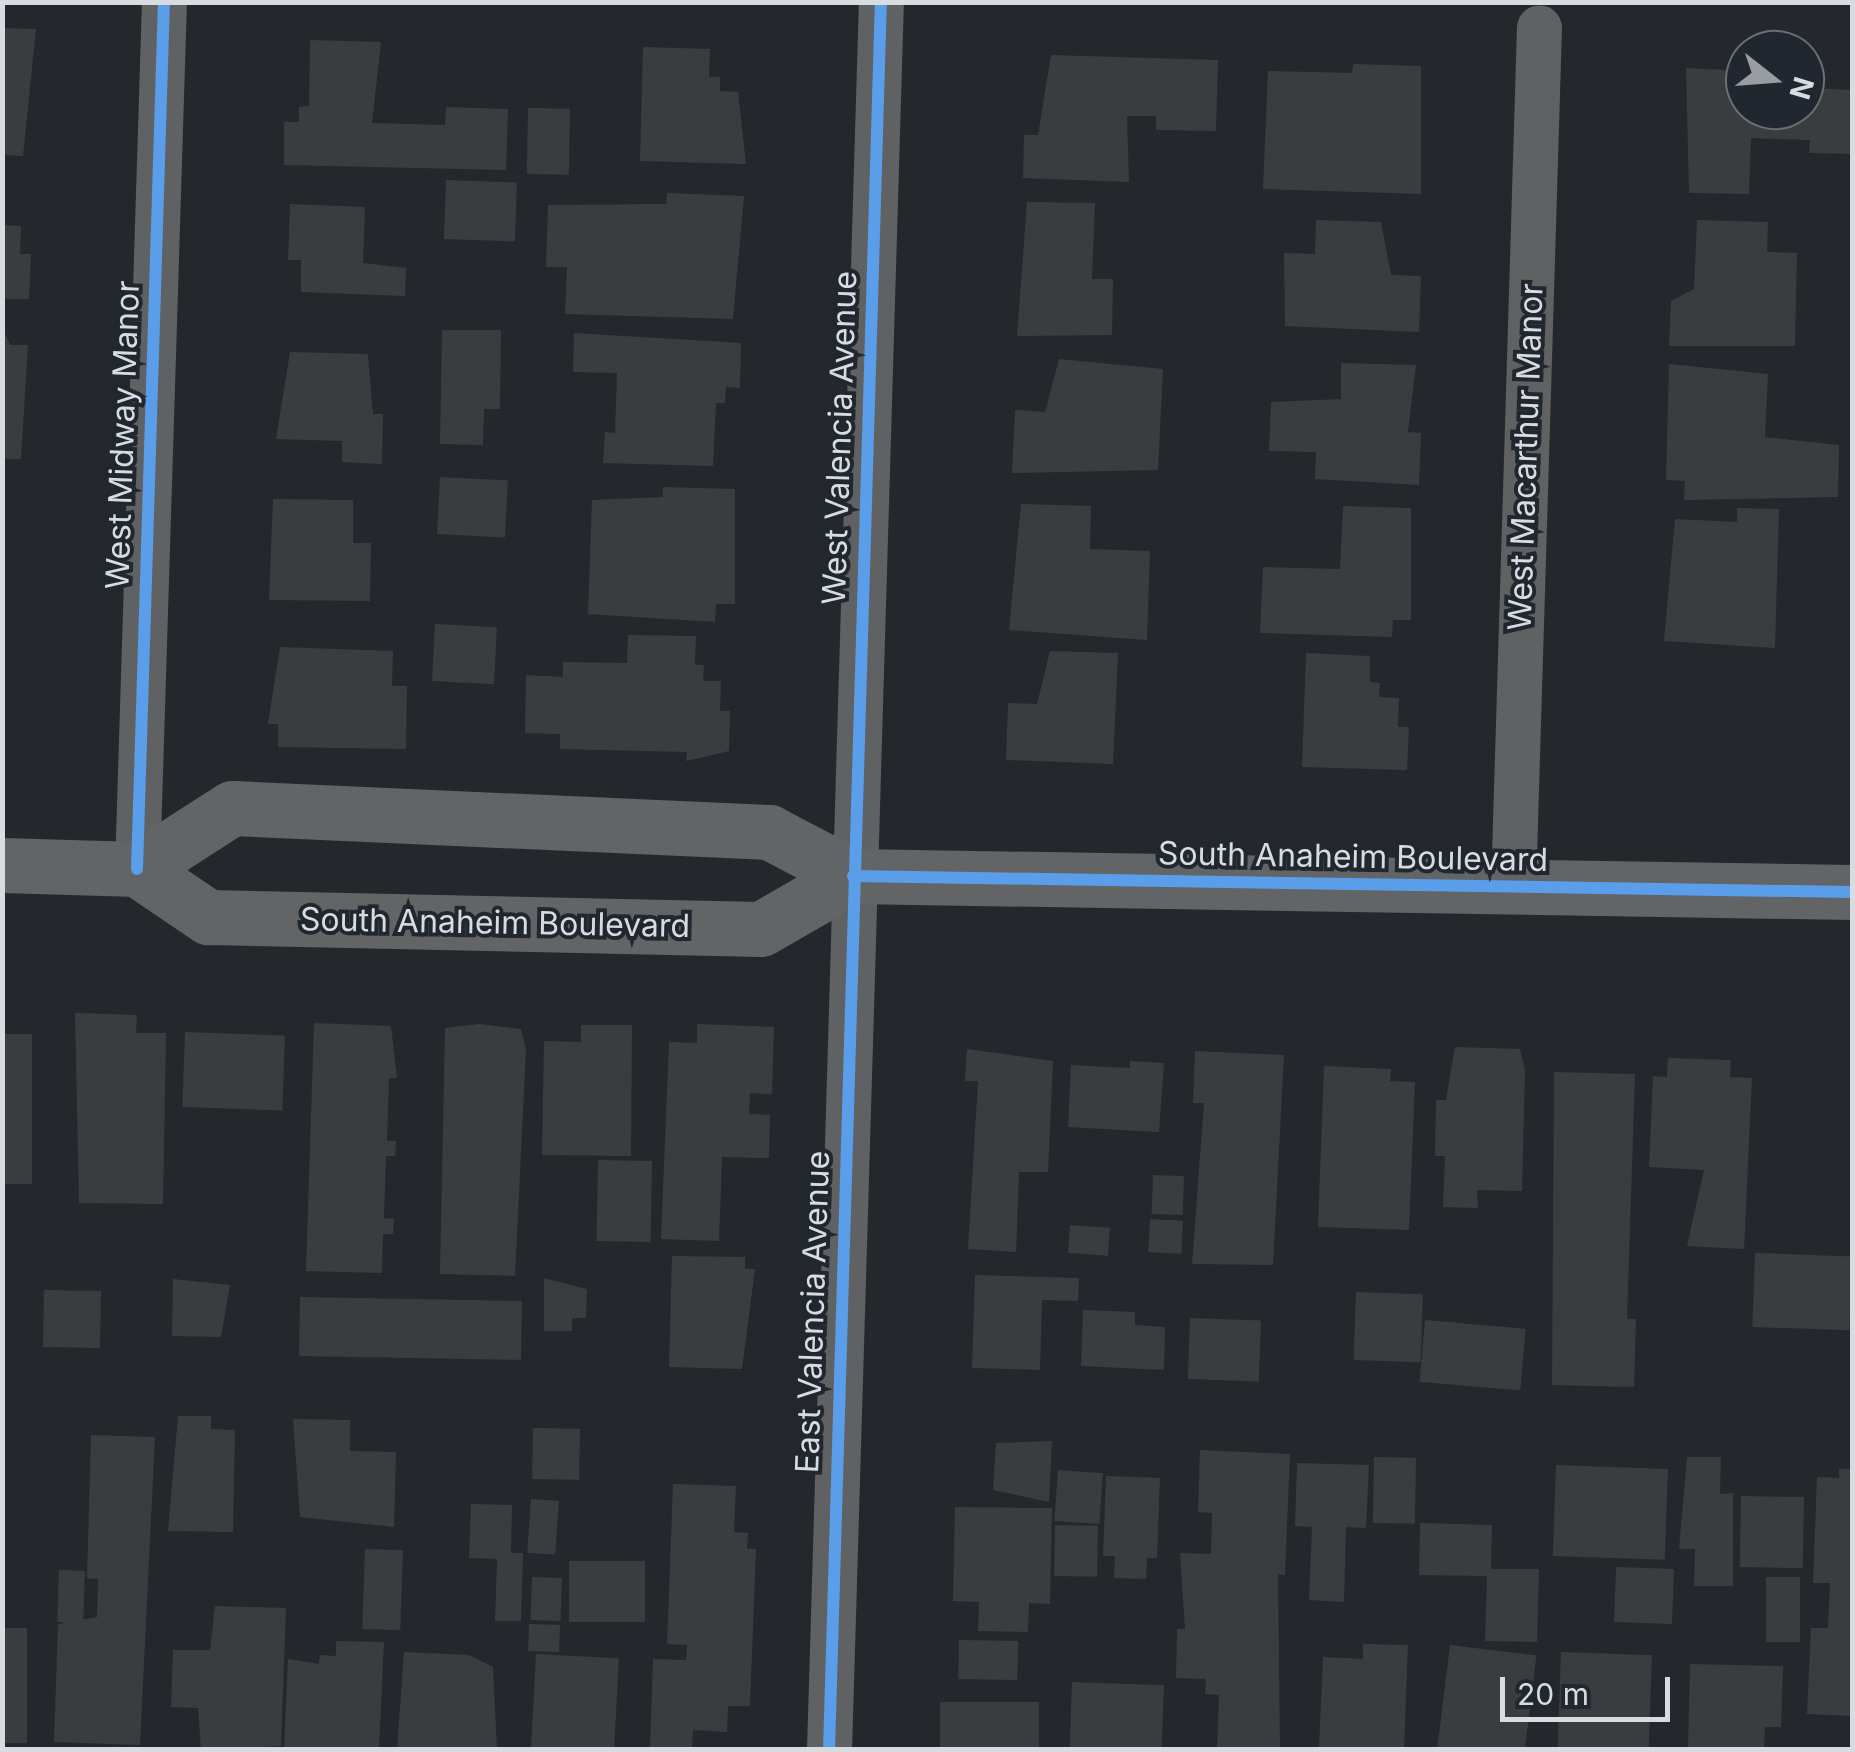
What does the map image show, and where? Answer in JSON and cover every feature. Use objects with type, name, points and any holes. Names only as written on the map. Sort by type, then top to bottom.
[{"type":"main road","name":"South Anaheim Boulevard","points":[[853,876],[761,929],[208,917],[137,869],[232,808],[770,832],[853,876],[1852,892]]},
{"type":"main road","points":[[2,865],[137,869]]},
{"type":"street","name":"West Midway Manor","points":[[137,869],[164,2]]},
{"type":"street","name":"West Valencia Avenue","points":[[853,876],[881,2]]},
{"type":"street","name":"West Macarthur Manor","points":[[1513,888],[1539,27]]},
{"type":"street","name":"East Valencia Avenue","points":[[829,1750],[853,876]]},
{"type":"building","points":[[2,28],[36,29],[23,156],[2,155]]},
{"type":"building","points":[[310,40],[381,42],[372,123],[445,125],[446,107],[508,109],[506,170],[284,165],[284,122],[299,122],[299,107],[309,106]]},
{"type":"building","points":[[643,47],[710,49],[709,77],[720,77],[720,91],[738,92],[746,164],[640,161]]},
{"type":"building","points":[[1051,55],[1218,60],[1216,131],[1156,130],[1156,116],[1127,116],[1129,182],[1023,178],[1024,135],[1038,135]]},
{"type":"building","points":[[1353,64],[1421,66],[1421,194],[1263,189],[1268,71],[1352,73]]},
{"type":"building","points":[[1686,68],[1725,70],[1725,130],[1825,130],[1825,89],[1852,90],[1852,154],[1809,153],[1810,140],[1751,138],[1749,194],[1689,193]]},
{"type":"building","points":[[528,108],[570,109],[569,175],[527,174]]},
{"type":"building","points":[[446,180],[517,182],[515,241],[444,239]]},
{"type":"building","points":[[667,193],[744,196],[733,319],[565,314],[567,267],[546,267],[548,205],[666,204]]},
{"type":"building","points":[[1027,202],[1095,203],[1092,279],[1113,279],[1112,335],[1017,336]]},
{"type":"building","points":[[290,204],[365,207],[363,263],[406,268],[405,296],[301,292],[301,260],[288,260]]},
{"type":"building","points":[[1316,220],[1381,222],[1391,275],[1421,276],[1419,332],[1285,326],[1284,253],[1315,254]]},
{"type":"building","points":[[1697,220],[1768,222],[1767,252],[1797,253],[1795,346],[1669,346],[1671,301],[1694,289]]},
{"type":"building","points":[[2,225],[21,226],[20,254],[31,254],[29,299],[2,299]]},
{"type":"building","points":[[2,326],[10,345],[28,345],[21,459],[2,459]]},
{"type":"building","points":[[442,330],[501,330],[500,409],[484,409],[483,445],[440,444]]},
{"type":"building","points":[[574,333],[741,343],[740,388],[726,387],[725,403],[716,403],[713,466],[603,463],[605,432],[615,433],[617,373],[573,372]]},
{"type":"building","points":[[290,352],[368,354],[373,414],[383,414],[382,464],[342,462],[342,441],[276,439]]},
{"type":"building","points":[[1059,359],[1163,369],[1158,470],[1012,473],[1015,410],[1045,412]]},
{"type":"building","points":[[1341,363],[1416,365],[1408,432],[1421,433],[1419,485],[1315,479],[1316,452],[1269,451],[1271,402],[1341,399]]},
{"type":"building","points":[[1669,364],[1768,374],[1765,437],[1839,445],[1838,497],[1684,500],[1685,481],[1666,480]]},
{"type":"building","points":[[440,477],[508,481],[505,537],[437,534]]},
{"type":"building","points":[[663,487],[735,489],[735,604],[716,604],[715,622],[588,614],[592,500],[663,497]]},
{"type":"building","points":[[273,499],[353,500],[353,543],[371,543],[370,601],[269,600]]},
{"type":"building","points":[[1021,504],[1091,506],[1090,549],[1150,551],[1147,640],[1009,630]]},
{"type":"building","points":[[1343,506],[1411,508],[1411,620],[1393,620],[1392,637],[1260,633],[1263,567],[1340,569]]},
{"type":"building","points":[[1737,508],[1779,509],[1775,648],[1664,641],[1675,519],[1737,522]]},
{"type":"building","points":[[435,624],[497,627],[494,684],[432,681]]},
{"type":"building","points":[[628,635],[696,636],[695,665],[704,665],[703,681],[721,681],[720,711],[730,711],[729,751],[686,761],[687,752],[560,749],[560,734],[525,733],[526,675],[563,677],[563,662],[627,663]]},
{"type":"building","points":[[280,647],[393,651],[392,686],[407,686],[406,749],[278,747],[278,724],[268,724]]},
{"type":"building","points":[[1050,651],[1118,653],[1113,764],[1006,760],[1008,703],[1037,704]]},
{"type":"building","points":[[1306,653],[1370,656],[1370,682],[1380,683],[1379,697],[1399,698],[1398,727],[1409,727],[1407,770],[1302,767]]},
{"type":"building","points":[[75,1013],[137,1015],[136,1033],[166,1033],[163,1204],[79,1203]]},
{"type":"building","points":[[314,1023],[391,1026],[397,1078],[389,1078],[387,1141],[396,1141],[395,1156],[386,1156],[384,1218],[394,1219],[393,1234],[383,1234],[382,1273],[306,1271]]},
{"type":"building","points":[[479,1024],[521,1029],[526,1049],[515,1276],[440,1274],[445,1028]]},
{"type":"building","points":[[697,1024],[774,1027],[772,1094],[750,1093],[749,1114],[770,1115],[769,1158],[722,1157],[719,1241],[661,1239],[669,1042],[697,1043]]},
{"type":"building","points":[[581,1025],[632,1025],[631,1156],[542,1155],[544,1041],[581,1042]]},
{"type":"building","points":[[185,1032],[285,1035],[282,1110],[182,1107]]},
{"type":"building","points":[[2,1034],[32,1034],[32,1184],[2,1184]]},
{"type":"building","points":[[1455,1047],[1520,1049],[1525,1070],[1522,1191],[1477,1190],[1478,1208],[1443,1207],[1445,1156],[1435,1156],[1436,1100],[1446,1100]]},
{"type":"building","points":[[967,1049],[1053,1061],[1048,1172],[1019,1172],[1016,1252],[968,1249],[978,1081],[965,1081]]},
{"type":"building","points":[[1195,1051],[1284,1055],[1273,1265],[1192,1264],[1204,1103],[1193,1103]]},
{"type":"building","points":[[1668,1058],[1731,1060],[1730,1077],[1752,1078],[1744,1249],[1687,1246],[1704,1170],[1649,1167],[1653,1076],[1667,1077]]},
{"type":"building","points":[[1130,1061],[1164,1063],[1159,1132],[1068,1127],[1071,1065],[1130,1068]]},
{"type":"building","points":[[1324,1066],[1391,1069],[1390,1081],[1415,1082],[1409,1230],[1318,1227]]},
{"type":"building","points":[[1554,1072],[1635,1074],[1627,1319],[1636,1319],[1634,1387],[1552,1385]]},
{"type":"building","points":[[598,1160],[652,1161],[651,1242],[597,1241]]},
{"type":"building","points":[[1153,1175],[1184,1176],[1183,1215],[1152,1214]]},
{"type":"building","points":[[1150,1219],[1183,1221],[1181,1254],[1148,1252]]},
{"type":"building","points":[[1070,1225],[1110,1228],[1108,1256],[1068,1253]]},
{"type":"building","points":[[1755,1253],[1852,1256],[1849,1330],[1752,1327]]},
{"type":"building","points":[[672,1256],[745,1257],[745,1269],[755,1269],[742,1369],[669,1367]]},
{"type":"building","points":[[975,1275],[1079,1278],[1078,1301],[1042,1300],[1040,1370],[972,1368]]},
{"type":"building","points":[[544,1278],[587,1289],[586,1318],[572,1318],[572,1331],[544,1331]]},
{"type":"building","points":[[173,1279],[230,1285],[221,1337],[172,1336]]},
{"type":"building","points":[[44,1290],[101,1291],[100,1348],[43,1347]]},
{"type":"building","points":[[1356,1292],[1423,1294],[1421,1362],[1354,1360]]},
{"type":"building","points":[[300,1297],[522,1301],[521,1360],[299,1356]]},
{"type":"building","points":[[1083,1310],[1135,1312],[1135,1325],[1165,1327],[1164,1370],[1081,1366]]},
{"type":"building","points":[[1190,1318],[1261,1320],[1259,1381],[1188,1379]]},
{"type":"building","points":[[1425,1320],[1526,1329],[1520,1391],[1420,1382]]},
{"type":"building","points":[[178,1416],[211,1416],[211,1429],[235,1430],[233,1532],[168,1531]]},
{"type":"building","points":[[293,1419],[350,1420],[350,1451],[396,1452],[394,1527],[300,1517]]},
{"type":"building","points":[[533,1428],[580,1429],[579,1480],[532,1479]]},
{"type":"building","points":[[91,1435],[155,1437],[140,1745],[54,1742],[58,1624],[97,1617],[98,1579],[87,1578]]},
{"type":"building","points":[[1052,1441],[1049,1502],[993,1490],[996,1443]]},
{"type":"building","points":[[1200,1450],[1290,1454],[1285,1575],[1278,1574],[1280,1750],[1217,1750],[1219,1695],[1205,1694],[1206,1679],[1176,1678],[1177,1629],[1185,1629],[1180,1553],[1211,1554],[1212,1513],[1198,1512]]},
{"type":"building","points":[[1374,1457],[1416,1458],[1415,1524],[1373,1523]]},
{"type":"building","points":[[1687,1457],[1721,1457],[1720,1494],[1733,1493],[1733,1586],[1694,1586],[1695,1549],[1679,1549]]},
{"type":"building","points":[[1297,1463],[1369,1465],[1366,1528],[1346,1527],[1344,1602],[1309,1600],[1312,1527],[1295,1526]]},
{"type":"building","points":[[1556,1465],[1668,1469],[1665,1560],[1553,1556]]},
{"type":"building","points":[[1839,1469],[1852,1469],[1852,1716],[1807,1714],[1811,1628],[1828,1628],[1830,1583],[1813,1583],[1817,1477],[1839,1478]]},
{"type":"building","points":[[1058,1470],[1103,1473],[1099,1524],[1054,1521]]},
{"type":"building","points":[[1106,1476],[1160,1478],[1157,1558],[1147,1558],[1146,1579],[1114,1578],[1115,1556],[1103,1556]]},
{"type":"building","points":[[673,1484],[736,1486],[734,1532],[748,1533],[747,1549],[756,1549],[750,1706],[728,1706],[727,1732],[693,1730],[692,1750],[650,1750],[653,1659],[686,1660],[687,1645],[667,1644]]},
{"type":"building","points":[[1741,1496],[1804,1497],[1803,1568],[1740,1567]]},
{"type":"building","points":[[531,1499],[559,1501],[555,1555],[527,1553]]},
{"type":"building","points":[[471,1504],[512,1505],[511,1553],[523,1553],[521,1621],[495,1621],[497,1559],[469,1558]]},
{"type":"building","points":[[955,1507],[1052,1508],[1050,1604],[1029,1603],[1028,1632],[978,1631],[979,1602],[953,1601]]},
{"type":"building","points":[[1420,1523],[1492,1525],[1491,1569],[1539,1569],[1537,1642],[1485,1641],[1487,1576],[1419,1575]]},
{"type":"building","points":[[1055,1525],[1098,1526],[1097,1577],[1054,1576]]},
{"type":"building","points":[[365,1549],[403,1550],[400,1630],[362,1629]]},
{"type":"building","points":[[569,1561],[645,1561],[645,1622],[569,1622]]},
{"type":"building","points":[[1616,1567],[1674,1569],[1672,1624],[1614,1622]]},
{"type":"building","points":[[59,1570],[85,1571],[83,1623],[57,1622]]},
{"type":"building","points":[[532,1577],[562,1578],[560,1621],[530,1620]]},
{"type":"building","points":[[1766,1577],[1800,1577],[1800,1642],[1766,1642]]},
{"type":"building","points":[[215,1606],[286,1608],[281,1746],[201,1750],[198,1708],[171,1707],[173,1650],[210,1650]]},
{"type":"building","points":[[529,1624],[560,1625],[559,1652],[528,1651]]},
{"type":"building","points":[[2,1628],[27,1628],[27,1743],[2,1743]]},
{"type":"building","points":[[959,1640],[1018,1641],[1017,1680],[958,1679]]},
{"type":"building","points":[[336,1641],[384,1642],[379,1749],[284,1750],[288,1659],[319,1664],[320,1655],[336,1656]]},
{"type":"building","points":[[1363,1644],[1408,1645],[1404,1750],[1319,1750],[1323,1657],[1363,1659]]},
{"type":"building","points":[[1450,1645],[1536,1656],[1525,1750],[1437,1749]]},
{"type":"building","points":[[404,1652],[469,1655],[493,1667],[497,1750],[397,1750]]},
{"type":"building","points":[[1561,1652],[1652,1655],[1649,1750],[1558,1750]]},
{"type":"building","points":[[536,1654],[619,1658],[614,1750],[531,1750]]},
{"type":"building","points":[[1690,1664],[1783,1666],[1781,1727],[1765,1727],[1764,1750],[1688,1750]]},
{"type":"building","points":[[1072,1682],[1164,1685],[1162,1750],[1070,1750]]},
{"type":"building","points":[[940,1702],[1039,1702],[1039,1750],[940,1750]]},
{"type":"cycle path","points":[[137,869],[164,2]]},
{"type":"cycle path","points":[[829,1750],[881,2]]},
{"type":"cycle path","points":[[853,876],[1852,892]]}]
